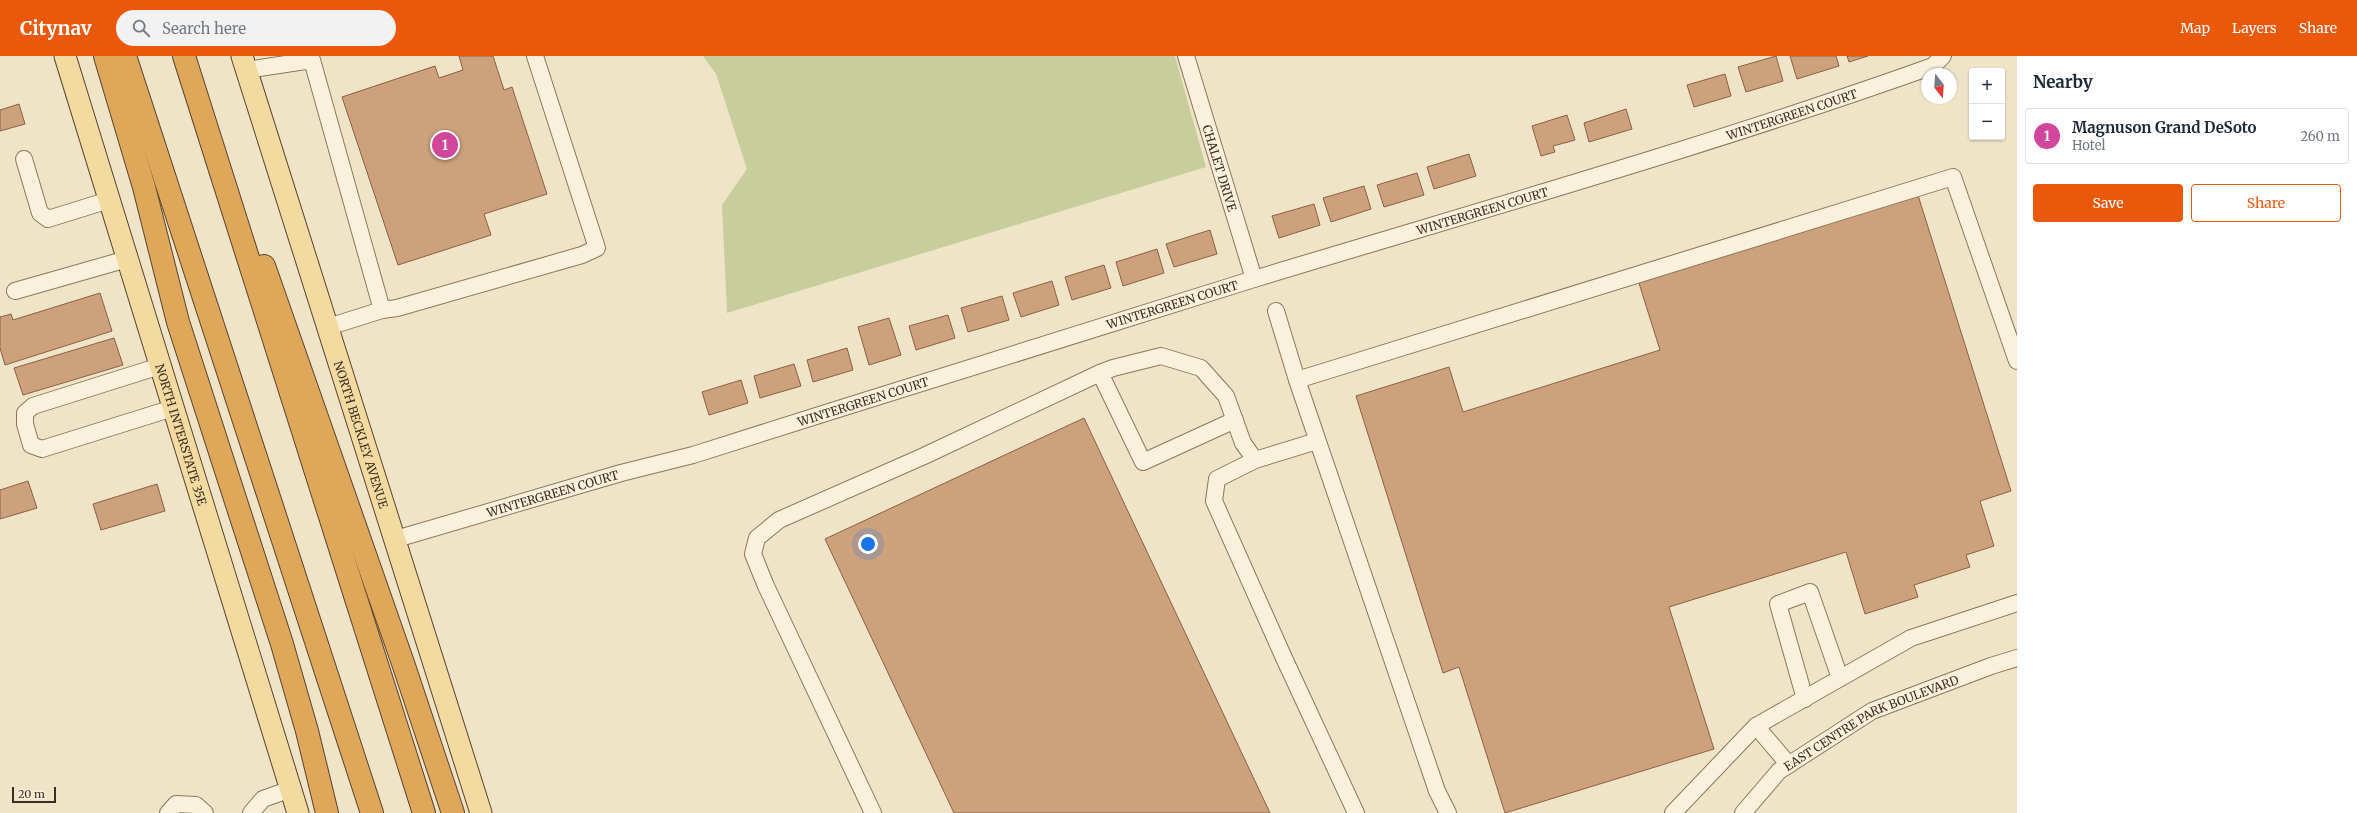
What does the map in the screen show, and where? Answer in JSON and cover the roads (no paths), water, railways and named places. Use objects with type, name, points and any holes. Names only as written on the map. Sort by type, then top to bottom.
[{"type":"highway","points":[[105,56],[144,187],[178,322],[282,644],[307,731],[327,813]]},
{"type":"highway","points":[[125,56],[372,813]]},
{"type":"highway","points":[[184,56],[424,813]]},
{"type":"highway","points":[[201,111],[275,294],[452,813]]},
{"type":"main road","name":"NORTH INTERSTATE 35E","points":[[65,56],[298,813]]},
{"type":"main road","name":"NORTH BECKLEY AVENUE","points":[[244,63],[396,539],[481,813]]},
{"type":"street","points":[[328,327],[382,310],[397,308],[582,255],[597,248],[536,56]]},
{"type":"street","name":"CHALET DRIVE","points":[[1186,56],[1254,279]]},
{"type":"street","name":"WINTERGREEN COURT","points":[[396,539],[621,473],[693,454],[1254,279],[1617,171],[1832,102],[1933,66],[1943,56]]},
{"type":"street","points":[[244,63],[313,58],[382,310]]},
{"type":"street","points":[[24,159],[40,213],[48,219],[109,200]]},
{"type":"street","points":[[1297,380],[1953,177],[2017,361]]},
{"type":"street","points":[[14,291],[127,259]]},
{"type":"street","points":[[1276,311],[1317,441],[1437,791],[1448,813]]},
{"type":"street","points":[[873,813],[766,586],[753,554],[757,538],[779,520],[924,456],[1100,373],[1113,368],[1161,356],[1201,368],[1226,396],[1243,443],[1255,460]]},
{"type":"street","points":[[160,366],[41,402],[27,409],[24,418],[28,435],[32,445],[42,449],[173,408]]},
{"type":"street","points":[[1100,373],[1143,462],[1235,420]]},
{"type":"street","points":[[1317,441],[1255,460],[1217,479],[1214,501],[1284,658],[1356,813]]},
{"type":"street","points":[[1805,699],[1778,604],[1810,592],[1840,678]]},
{"type":"street","points":[[1673,813],[1756,726],[1911,638],[2017,603]]},
{"type":"street","name":"EAST CENTRE PARK BOULEVARD","points":[[1743,813],[1779,771],[1872,711],[1991,666],[2017,658]]},
{"type":"street","points":[[1756,726],[1789,765]]},
{"type":"street","points":[[251,813],[263,799],[291,789]]},
{"type":"street","points":[[168,813],[176,804],[196,805],[205,813]]},
{"type":"place","name":"Magnuson Grand DeSoto","points":[[445,145]]}]
